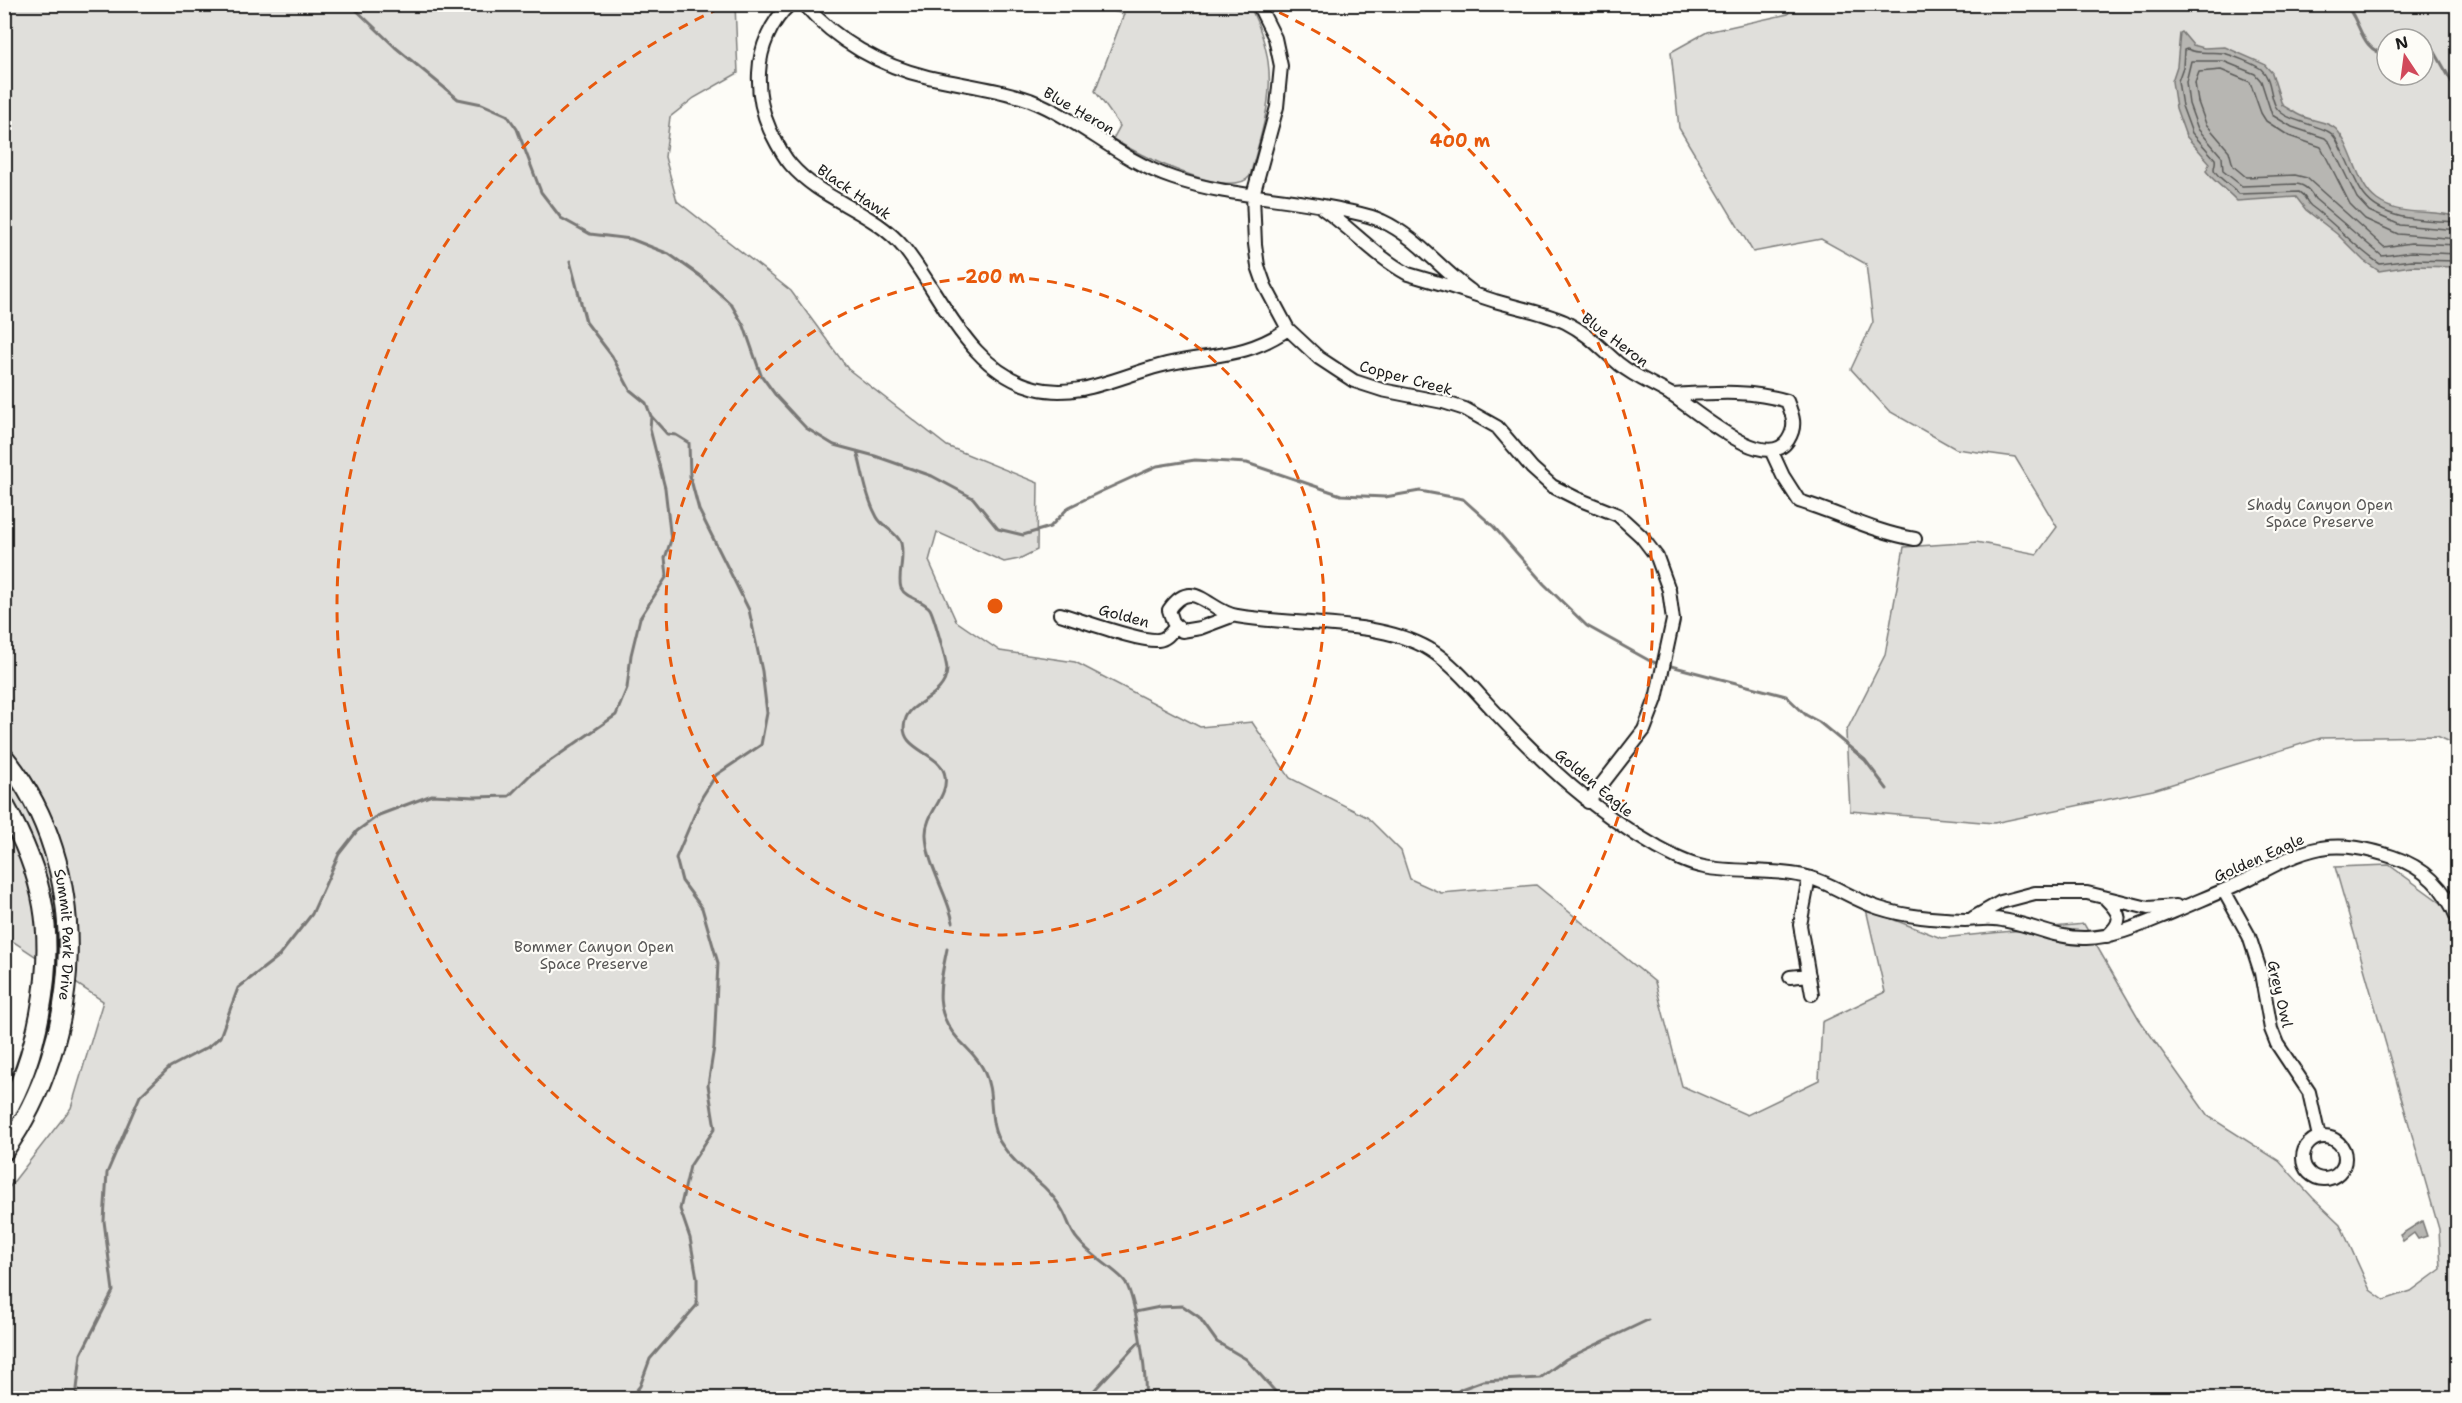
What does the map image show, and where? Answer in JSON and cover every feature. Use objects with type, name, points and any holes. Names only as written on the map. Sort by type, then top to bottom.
[{"type":"street","name":"Black Hawk","points":[[790,4],[782,12],[766,39],[760,60],[758,90],[766,122],[777,146],[791,166],[815,185],[880,225],[903,247],[970,344],[1006,376],[1035,388],[1064,392],[1095,386],[1158,366],[1245,351],[1278,337],[1288,329]]},
{"type":"street","name":"Blue Heron","points":[[804,4],[839,36],[866,54],[896,69],[1007,93],[1031,101],[1052,111],[1147,169],[1198,186],[1317,204],[1381,220],[1416,242],[1447,274],[1470,291]]},
{"type":"street","name":"Copper Creek","points":[[1258,4],[1275,38],[1281,66],[1277,107],[1253,195],[1255,244],[1258,266],[1265,286],[1288,329],[1319,358],[1354,381],[1382,390],[1443,402],[1465,410],[1497,427],[1532,468],[1552,486],[1578,500],[1618,515],[1641,536],[1657,557],[1669,590],[1673,620],[1656,699],[1644,730],[1588,802]]},
{"type":"street","name":"Blue Heron","points":[[1317,204],[1347,225],[1368,247],[1391,265],[1408,274],[1470,291],[1561,321],[1583,331],[1618,363],[1642,380],[1671,395],[1713,426],[1740,441],[1771,450]]},
{"type":"street","points":[[1671,395],[1731,392],[1770,396],[1787,401],[1794,417],[1793,432],[1785,445],[1771,450],[1783,476],[1799,501],[1824,509],[1858,525],[1893,535],[1915,538]]},
{"type":"street","name":"Golden Eagle","points":[[1232,616],[1200,628],[1182,631],[1173,622],[1169,610],[1176,601],[1187,594],[1198,596],[1232,616],[1372,630],[1407,638],[1430,650],[1448,663],[1527,745],[1588,802],[1634,834],[1677,858],[1699,867],[1730,872],[1798,875],[1824,882],[1874,907],[1904,915],[1969,920],[1995,919],[2055,935],[2082,938],[2118,935],[2224,891],[2288,858],[2320,848],[2343,846],[2370,849],[2401,859],[2428,874],[2452,907],[2457,920]]},
{"type":"street","name":"Golden","points":[[1060,614],[1158,640],[1168,636],[1176,626]]},
{"type":"street","name":"Summit Park Drive","points":[[4,757],[32,799],[48,836],[62,880],[67,933],[66,986],[56,1043],[38,1094],[4,1151]]},
{"type":"street","name":"Summit Park Drive","points":[[4,804],[26,846],[36,876],[46,935],[43,992],[39,1017],[24,1074],[4,1115]]},
{"type":"street","points":[[1809,878],[1800,924],[1812,994]]},
{"type":"street","name":"Golden Eagle","points":[[1969,920],[2001,902],[2035,892],[2066,891],[2148,908],[2188,905]]},
{"type":"street","name":"Grey Owl","points":[[2224,891],[2249,936],[2261,973],[2271,1029],[2277,1044],[2308,1092],[2319,1137]]},
{"type":"street","points":[[2106,898],[2118,910],[2119,918],[2116,928],[2107,936]]},
{"type":"street","points":[[1790,977],[1809,975]]},
{"type":"green space","name":"Bommer Canyon Open Space Preserve","points":[[5,5],[735,5],[738,73],[694,98],[670,117],[665,157],[677,201],[791,291],[848,369],[947,446],[1038,483],[1037,550],[1019,559],[1004,562],[937,532],[929,561],[956,621],[1000,651],[1075,662],[1200,727],[1252,722],[1290,778],[1367,817],[1401,851],[1410,879],[1441,893],[1536,885],[1655,982],[1682,1086],[1747,1115],[1819,1080],[1822,1022],[1885,992],[1866,909],[1941,938],[2084,924],[2139,1019],[2208,1116],[2279,1161],[2340,1224],[2370,1290],[2384,1300],[2411,1291],[2441,1269],[2439,1229],[2335,867],[2389,865],[2448,908],[2457,935],[2457,1398],[5,1398],[4,1194],[71,1108],[103,1001],[5,936]]},
{"type":"green space","points":[[1089,5],[1249,5],[1260,28],[1269,70],[1267,110],[1250,176],[1240,182],[1224,183],[1204,179],[1161,163],[1113,139],[1120,126],[1095,91],[1124,14]]},
{"type":"green space","name":"Shady Canyon Open Space Preserve","points":[[1792,5],[2457,5],[2457,745],[2437,736],[2321,738],[2153,790],[1994,823],[1850,811],[1846,732],[1885,655],[1904,547],[1976,542],[2037,554],[2057,527],[2015,457],[1956,449],[1889,411],[1851,369],[1873,322],[1866,264],[1821,239],[1753,252],[1679,128],[1671,52],[1707,32],[1788,14]]},
{"type":"water","points":[[2182,32],[2193,45],[2204,48],[2225,47],[2264,64],[2272,73],[2282,105],[2301,116],[2328,124],[2336,129],[2347,146],[2364,185],[2377,200],[2396,209],[2457,217],[2457,267],[2411,266],[2379,271],[2364,261],[2337,234],[2306,210],[2296,197],[2237,201],[2206,171],[2210,163],[2186,136],[2176,108],[2172,81],[2177,66],[2180,33]]},
{"type":"water","points":[[2422,1221],[2427,1236],[2418,1239],[2414,1233],[2403,1241],[2400,1235]]},
{"type":"waterway","points":[[350,4],[395,47],[458,99],[482,104],[507,115],[517,129],[541,192],[561,218],[590,234],[631,239],[669,254],[700,276],[731,304],[744,326],[761,375],[777,397],[806,428],[834,445],[875,456],[932,476],[973,498],[998,529],[1023,535],[1050,527],[1069,507],[1100,492],[1157,466],[1195,460],[1247,463],[1341,495],[1385,497],[1420,491],[1463,499],[1494,527],[1544,584],[1587,626],[1650,661],[1660,664]]},
{"type":"waterway","points":[[2344,4],[2350,10],[2366,41],[2375,50]]},
{"type":"waterway","points":[[2435,52],[2453,84],[2458,85]]},
{"type":"waterway","points":[[76,1398],[81,1354],[113,1291],[104,1221],[107,1173],[140,1096],[170,1067],[208,1047],[220,1037],[238,988],[279,956],[312,914],[339,854],[357,831],[379,815],[432,795],[509,796],[530,775],[616,715],[627,688],[631,655],[640,618],[667,576],[665,558],[671,540],[665,488],[650,429],[651,416],[646,403],[630,390],[612,356],[586,322],[570,261]]},
{"type":"waterway","points":[[630,1398],[640,1386],[650,1359],[697,1305],[697,1278],[690,1238],[680,1209],[690,1166],[715,1128],[708,1085],[714,1047],[718,963],[702,908],[682,881],[676,858],[702,797],[716,775],[761,745],[767,713],[762,671],[749,610],[699,510],[690,476],[689,443],[676,435],[667,434],[651,416]]},
{"type":"waterway","points":[[857,451],[873,509],[879,521],[901,543],[901,588],[907,595],[930,609],[947,670],[945,680],[940,687],[908,714],[904,731],[907,739],[913,745],[936,761],[945,776],[944,791],[929,819],[926,835],[933,868],[953,922]]},
{"type":"waterway","points":[[1667,665],[1786,696],[1806,715],[1819,722],[1865,760],[1887,789]]},
{"type":"waterway","points":[[947,949],[940,996],[944,1018],[984,1071],[990,1090],[994,1128],[1006,1151],[1055,1200],[1078,1240],[1123,1279],[1128,1287],[1140,1336],[1145,1398]]},
{"type":"waterway","points":[[1135,1312],[1160,1307],[1183,1306],[1199,1317],[1217,1342],[1246,1359],[1281,1398]]},
{"type":"waterway","points":[[1450,1398],[1461,1389],[1483,1381],[1540,1378],[1566,1359],[1648,1320]]},
{"type":"waterway","points":[[1087,1398],[1139,1342]]}]
